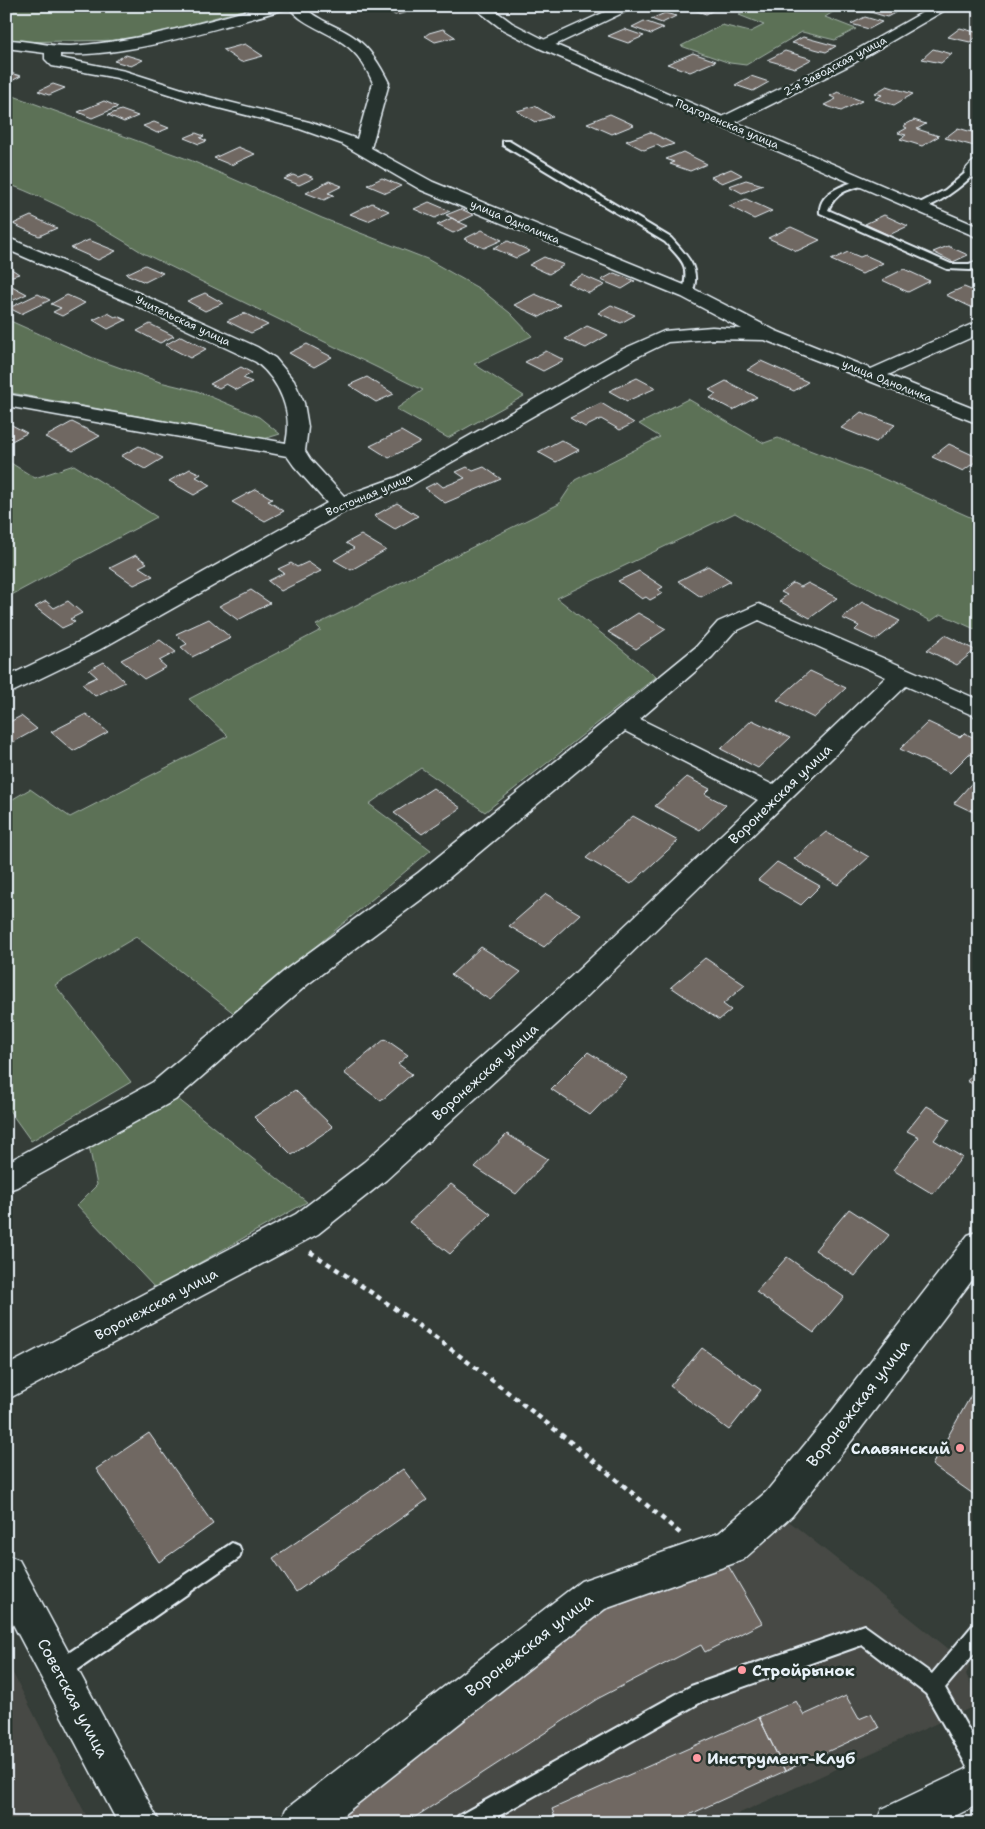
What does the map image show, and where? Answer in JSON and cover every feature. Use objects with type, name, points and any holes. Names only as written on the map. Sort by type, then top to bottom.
[{"type":"street","points":[[6,44],[53,50],[115,46],[206,26],[281,6]]},
{"type":"street","points":[[295,6],[313,21],[348,39],[364,53],[375,70],[381,83],[363,148]]},
{"type":"street","name":"Подгоренская улица","points":[[479,6],[507,26],[544,45],[979,233]]},
{"type":"street","points":[[544,45],[630,6]]},
{"type":"street","name":"2-я Заводская улица","points":[[724,122],[847,61],[945,6]]},
{"type":"street","name":"улица Одноличка","points":[[53,50],[52,59],[57,63],[120,74],[205,100],[303,125],[363,148],[397,171],[427,186],[686,307],[769,335],[979,418]]},
{"type":"street","name":"Учительская улица","points":[[6,242],[164,311],[267,361],[284,381],[295,401],[299,436],[295,451]]},
{"type":"street","points":[[664,337],[686,307]]},
{"type":"street","points":[[873,375],[979,327]]},
{"type":"street","name":"Восточная улица","points":[[6,687],[91,645],[340,505],[404,482],[628,354],[664,337],[712,333],[769,335]]},
{"type":"street","points":[[6,400],[295,451],[301,462],[340,505]]},
{"type":"street","points":[[6,1178],[164,1091],[298,976],[428,880],[623,720],[704,652],[726,626],[759,611],[979,710]]},
{"type":"street","name":"Воронежская улица","points":[[6,1384],[307,1224],[375,1171],[569,996],[902,676]]},
{"type":"street","points":[[623,720],[776,798]]},
{"type":"street","name":"Воронежская улица","points":[[300,1823],[594,1594],[730,1547],[779,1504],[841,1427],[979,1245]]},
{"type":"street","name":"Советская улица","points":[[6,1573],[140,1823]]},
{"type":"street","points":[[896,1823],[979,1783]]},
{"type":"lane","points":[[506,143],[668,240],[688,262],[692,273],[686,307]]},
{"type":"lane","points":[[919,207],[948,192],[976,170]]},
{"type":"lane","points":[[863,183],[844,185],[827,200],[823,211],[950,267],[964,268],[979,264]]},
{"type":"lane","points":[[58,1671],[232,1552]]},
{"type":"lane","points":[[933,1687],[979,1632]]},
{"type":"lane","points":[[465,1823],[698,1693],[864,1635],[933,1687],[979,1768]]},
{"type":"path","points":[[284,1236],[334,1267],[420,1327],[555,1427],[706,1556]]},
{"type":"shaded area","name":"Стройрынок","points":[[785,1518],[970,1666],[966,1674],[979,1704],[718,1823],[321,1823]]},
{"type":"shaded area","points":[[6,1660],[90,1823],[6,1823]]},
{"type":"green space","points":[[6,6],[257,6],[133,40],[6,42]]},
{"type":"green space","points":[[758,6],[843,6],[825,17],[856,29],[835,40],[802,32],[746,65],[730,63],[681,46],[722,25],[750,32],[764,25],[739,15]]},
{"type":"green space","points":[[8,94],[190,160],[322,218],[427,259],[480,289],[510,313],[532,336],[474,364],[524,396],[448,438],[396,409],[423,390],[143,253],[59,206],[6,183],[6,95]]},
{"type":"green space","points":[[6,319],[93,358],[160,382],[197,391],[259,417],[280,434],[264,439],[6,392]]},
{"type":"green space","points":[[688,399],[764,443],[778,438],[882,478],[979,521],[979,631],[941,614],[931,621],[816,561],[735,513],[557,598],[656,677],[485,812],[421,768],[369,804],[431,850],[235,1014],[136,937],[55,985],[131,1082],[31,1141],[6,1106],[6,803],[30,789],[70,817],[228,736],[189,699],[321,630],[316,625],[559,504],[575,480],[660,437],[639,424]]},
{"type":"green space","points":[[6,460],[35,478],[74,465],[157,517],[6,598]]},
{"type":"green space","points":[[173,1095],[307,1202],[155,1288],[77,1205],[97,1185],[89,1146]]},
{"type":"building","points":[[407,6],[414,11],[395,15],[385,9]]},
{"type":"building","points":[[682,6],[714,6],[718,8],[706,14]]},
{"type":"building","points":[[877,6],[906,7],[887,17],[867,11]]},
{"type":"building","points":[[665,13],[676,16],[662,23],[651,19]]},
{"type":"building","points":[[865,17],[882,22],[869,29],[851,24]]},
{"type":"building","points":[[644,21],[664,28],[651,34],[632,27]]},
{"type":"building","points":[[960,28],[979,33],[979,35],[970,42],[948,37]]},
{"type":"building","points":[[443,29],[455,37],[435,42],[425,36],[429,33]]},
{"type":"building","points":[[624,29],[644,36],[628,43],[608,36]]},
{"type":"building","points":[[803,37],[836,46],[826,52],[792,43]]},
{"type":"building","points":[[245,44],[263,56],[241,62],[223,50]]},
{"type":"building","points":[[933,49],[952,54],[941,63],[922,59]]},
{"type":"building","points":[[785,51],[812,59],[795,68],[767,60]]},
{"type":"building","points":[[693,53],[716,61],[690,72],[667,64]]},
{"type":"building","points":[[126,55],[143,60],[131,66],[114,61]]},
{"type":"building","points":[[6,72],[21,76],[6,84]]},
{"type":"building","points":[[751,76],[769,82],[753,91],[735,85]]},
{"type":"building","points":[[53,84],[65,88],[49,95],[38,91]]},
{"type":"building","points":[[887,86],[913,94],[894,105],[875,99],[882,95],[875,93]]},
{"type":"building","points":[[838,92],[862,101],[841,111],[824,105],[836,99],[830,96]]},
{"type":"building","points":[[104,101],[118,107],[92,118],[78,112]]},
{"type":"building","points":[[535,106],[553,117],[535,122],[517,111]]},
{"type":"building","points":[[121,110],[138,116],[124,122],[108,115]]},
{"type":"building","points":[[610,114],[634,125],[612,134],[587,123]]},
{"type":"building","points":[[914,120],[926,124],[917,129],[939,136],[922,146],[900,139],[906,135],[898,133],[907,128],[903,126]]},
{"type":"building","points":[[154,122],[169,128],[157,133],[143,126]]},
{"type":"building","points":[[958,128],[979,134],[979,142],[974,146],[945,138]]},
{"type":"building","points":[[650,132],[674,144],[662,148],[657,145],[644,150],[626,141]]},
{"type":"building","points":[[196,133],[204,136],[200,138],[207,141],[199,144],[184,138]]},
{"type":"building","points":[[238,147],[255,154],[231,165],[214,158]]},
{"type":"building","points":[[683,152],[707,164],[690,171],[670,164],[674,162],[666,159]]},
{"type":"building","points":[[731,169],[742,175],[722,183],[711,177]]},
{"type":"building","points":[[305,174],[314,178],[299,185],[284,179],[293,175],[298,177]]},
{"type":"building","points":[[382,178],[401,186],[386,193],[367,185]]},
{"type":"building","points":[[746,180],[763,185],[742,193],[729,186]]},
{"type":"building","points":[[329,181],[342,186],[328,193],[334,195],[324,200],[306,193]]},
{"type":"building","points":[[746,199],[772,211],[754,219],[729,206]]},
{"type":"building","points":[[429,202],[450,211],[435,218],[414,209]]},
{"type":"building","points":[[372,203],[389,211],[368,221],[350,214]]},
{"type":"building","points":[[461,209],[474,215],[459,222],[446,215]]},
{"type":"building","points":[[884,215],[908,226],[889,235],[865,224]]},
{"type":"building","points":[[31,216],[57,228],[39,236],[13,224]]},
{"type":"building","points":[[452,218],[468,226],[453,233],[437,225]]},
{"type":"building","points":[[791,227],[820,240],[797,251],[768,238]]},
{"type":"building","points":[[482,230],[502,240],[484,248],[464,239]]},
{"type":"building","points":[[89,240],[116,251],[98,260],[71,248]]},
{"type":"building","points":[[508,241],[530,251],[516,258],[493,248]]},
{"type":"building","points":[[948,246],[968,255],[953,262],[933,252]]},
{"type":"building","points":[[848,252],[860,257],[865,255],[883,263],[862,274],[831,260]]},
{"type":"building","points":[[544,257],[564,265],[549,274],[529,265]]},
{"type":"building","points":[[145,265],[163,273],[145,282],[126,274]]},
{"type":"building","points":[[10,268],[19,274],[6,278],[6,269]]},
{"type":"building","points":[[904,269],[930,281],[908,292],[882,280]]},
{"type":"building","points":[[614,273],[635,281],[622,289],[601,280]]},
{"type":"building","points":[[582,275],[605,285],[589,293],[567,283]]},
{"type":"building","points":[[10,285],[27,294],[14,300],[6,296],[6,287]]},
{"type":"building","points":[[964,287],[979,293],[979,305],[973,308],[946,295]]},
{"type":"building","points":[[205,293],[223,303],[205,311],[187,301]]},
{"type":"building","points":[[38,294],[50,300],[21,314],[9,308]]},
{"type":"building","points":[[535,294],[560,305],[540,317],[514,305]]},
{"type":"building","points":[[67,295],[85,303],[62,316],[53,312],[61,308],[51,304]]},
{"type":"building","points":[[611,305],[635,315],[621,323],[598,313]]},
{"type":"building","points":[[108,313],[126,320],[108,329],[93,320]]},
{"type":"building","points":[[244,313],[268,325],[251,333],[227,321]]},
{"type":"building","points":[[150,324],[174,336],[160,343],[137,331]]},
{"type":"building","points":[[587,326],[608,335],[586,348],[565,339]]},
{"type":"building","points":[[181,336],[206,349],[190,358],[165,345]]},
{"type":"building","points":[[307,344],[332,357],[314,367],[289,353]]},
{"type":"building","points":[[546,351],[564,360],[543,371],[525,362]]},
{"type":"building","points":[[761,361],[808,382],[794,391],[747,370]]},
{"type":"building","points":[[241,367],[252,373],[243,378],[252,382],[237,390],[226,384],[219,388],[210,384]]},
{"type":"building","points":[[367,377],[394,394],[376,402],[349,385]]},
{"type":"building","points":[[637,378],[656,388],[627,401],[609,391]]},
{"type":"building","points":[[726,381],[757,397],[733,410],[710,398],[716,394],[709,390]]},
{"type":"building","points":[[601,403],[634,423],[620,430],[601,419],[585,427],[570,418]]},
{"type":"building","points":[[861,412],[895,425],[876,442],[841,428]]},
{"type":"building","points":[[72,422],[100,436],[73,451],[45,437]]},
{"type":"building","points":[[8,423],[27,433],[6,444]]},
{"type":"building","points":[[401,431],[420,442],[389,458],[370,446]]},
{"type":"building","points":[[561,440],[579,450],[556,462],[538,452]]},
{"type":"building","points":[[949,444],[979,459],[963,471],[932,457]]},
{"type":"building","points":[[139,446],[163,458],[145,469],[121,456]]},
{"type":"building","points":[[467,467],[473,471],[484,467],[501,479],[445,503],[425,488],[437,482],[443,487],[465,478],[456,472]]},
{"type":"building","points":[[190,469],[201,474],[196,477],[211,485],[194,495],[169,481]]},
{"type":"building","points":[[256,489],[273,499],[268,501],[284,511],[265,521],[232,502]]},
{"type":"building","points":[[397,503],[418,516],[395,529],[374,516]]},
{"type":"building","points":[[361,535],[386,550],[351,570],[334,560],[354,548],[346,543]]},
{"type":"building","points":[[136,555],[147,563],[139,567],[153,576],[134,585],[110,568]]},
{"type":"building","points":[[308,562],[321,571],[281,591],[268,581],[284,573],[278,569],[291,563],[297,567]]},
{"type":"building","points":[[708,566],[731,581],[701,597],[678,581]]},
{"type":"building","points":[[639,571],[663,587],[658,590],[663,593],[650,600],[646,597],[642,599],[618,581]]},
{"type":"building","points":[[793,583],[801,587],[808,583],[837,598],[810,618],[779,601],[787,595],[781,592]]},
{"type":"building","points":[[251,590],[270,603],[238,620],[219,606]]},
{"type":"building","points":[[46,601],[54,608],[68,601],[82,613],[70,619],[75,622],[62,628],[35,607]]},
{"type":"building","points":[[862,602],[900,621],[876,640],[855,630],[859,626],[842,618]]},
{"type":"building","points":[[638,613],[666,629],[636,649],[608,632]]},
{"type":"building","points":[[209,619],[231,638],[192,657],[181,647],[187,644],[176,634]]},
{"type":"building","points":[[945,635],[975,650],[957,665],[927,650]]},
{"type":"building","points":[[160,640],[176,652],[159,661],[166,667],[144,679],[121,660]]},
{"type":"building","points":[[104,662],[125,682],[95,696],[82,684],[97,677],[89,670]]},
{"type":"building","points":[[810,671],[846,688],[814,718],[777,700]]},
{"type":"building","points":[[86,714],[108,732],[73,751],[51,732]]},
{"type":"building","points":[[21,716],[37,729],[6,746],[6,724]]},
{"type":"building","points":[[752,720],[790,738],[758,768],[721,749]]},
{"type":"building","points":[[928,722],[960,737],[964,733],[979,740],[979,756],[969,754],[950,773],[900,749]]},
{"type":"building","points":[[978,776],[979,812],[977,814],[954,803]]},
{"type":"building","points":[[687,777],[710,789],[705,794],[726,805],[700,830],[655,806]]},
{"type":"building","points":[[433,788],[461,808],[422,834],[394,813]]},
{"type":"building","points":[[633,816],[678,841],[631,884],[586,858]]},
{"type":"building","points":[[826,832],[869,857],[838,885],[794,859]]},
{"type":"building","points":[[777,862],[820,886],[801,905],[758,880]]},
{"type":"building","points":[[546,894],[580,914],[544,947],[509,926]]},
{"type":"building","points":[[481,947],[521,972],[490,1000],[451,975]]},
{"type":"building","points":[[705,958],[745,985],[723,1004],[731,1010],[719,1020],[671,987]]},
{"type":"building","points":[[385,1039],[408,1055],[398,1064],[412,1074],[381,1101],[344,1073]]},
{"type":"building","points":[[588,1052],[627,1077],[590,1115],[551,1089]]},
{"type":"building","points":[[979,1067],[979,1088],[967,1081]]},
{"type":"building","points":[[295,1090],[333,1127],[292,1155],[254,1117]]},
{"type":"building","points":[[927,1106],[950,1119],[934,1140],[962,1157],[933,1194],[893,1170],[919,1137],[907,1131]]},
{"type":"building","points":[[507,1134],[548,1159],[516,1194],[475,1167]]},
{"type":"building","points":[[451,1184],[491,1214],[450,1254],[409,1222]]},
{"type":"building","points":[[849,1209],[889,1235],[855,1276],[815,1250]]},
{"type":"building","points":[[787,1257],[844,1297],[814,1333],[756,1292]]},
{"type":"building","points":[[702,1348],[761,1390],[729,1430],[670,1386]]},
{"type":"building","name":"Славянский","points":[[979,1381],[979,1493],[976,1496],[932,1465]]},
{"type":"building","points":[[149,1433],[213,1524],[159,1562],[96,1469]]},
{"type":"building","points":[[403,1469],[427,1500],[296,1592],[273,1558]]},
{"type":"building","points":[[726,1562],[762,1623],[705,1652],[701,1645],[597,1699],[406,1823],[321,1823],[599,1606]]},
{"type":"building","points":[[846,1696],[859,1719],[871,1714],[879,1728],[785,1771],[759,1717],[796,1701],[804,1715]]},
{"type":"building","points":[[759,1717],[785,1771],[671,1823],[557,1823],[552,1809]]},
{"type":"place","name":"Славянский","points":[[960,1448]]},
{"type":"place","name":"Стройрынок","points":[[742,1670]]},
{"type":"place","name":"Инструмент-Клуб","points":[[697,1758]]}]
